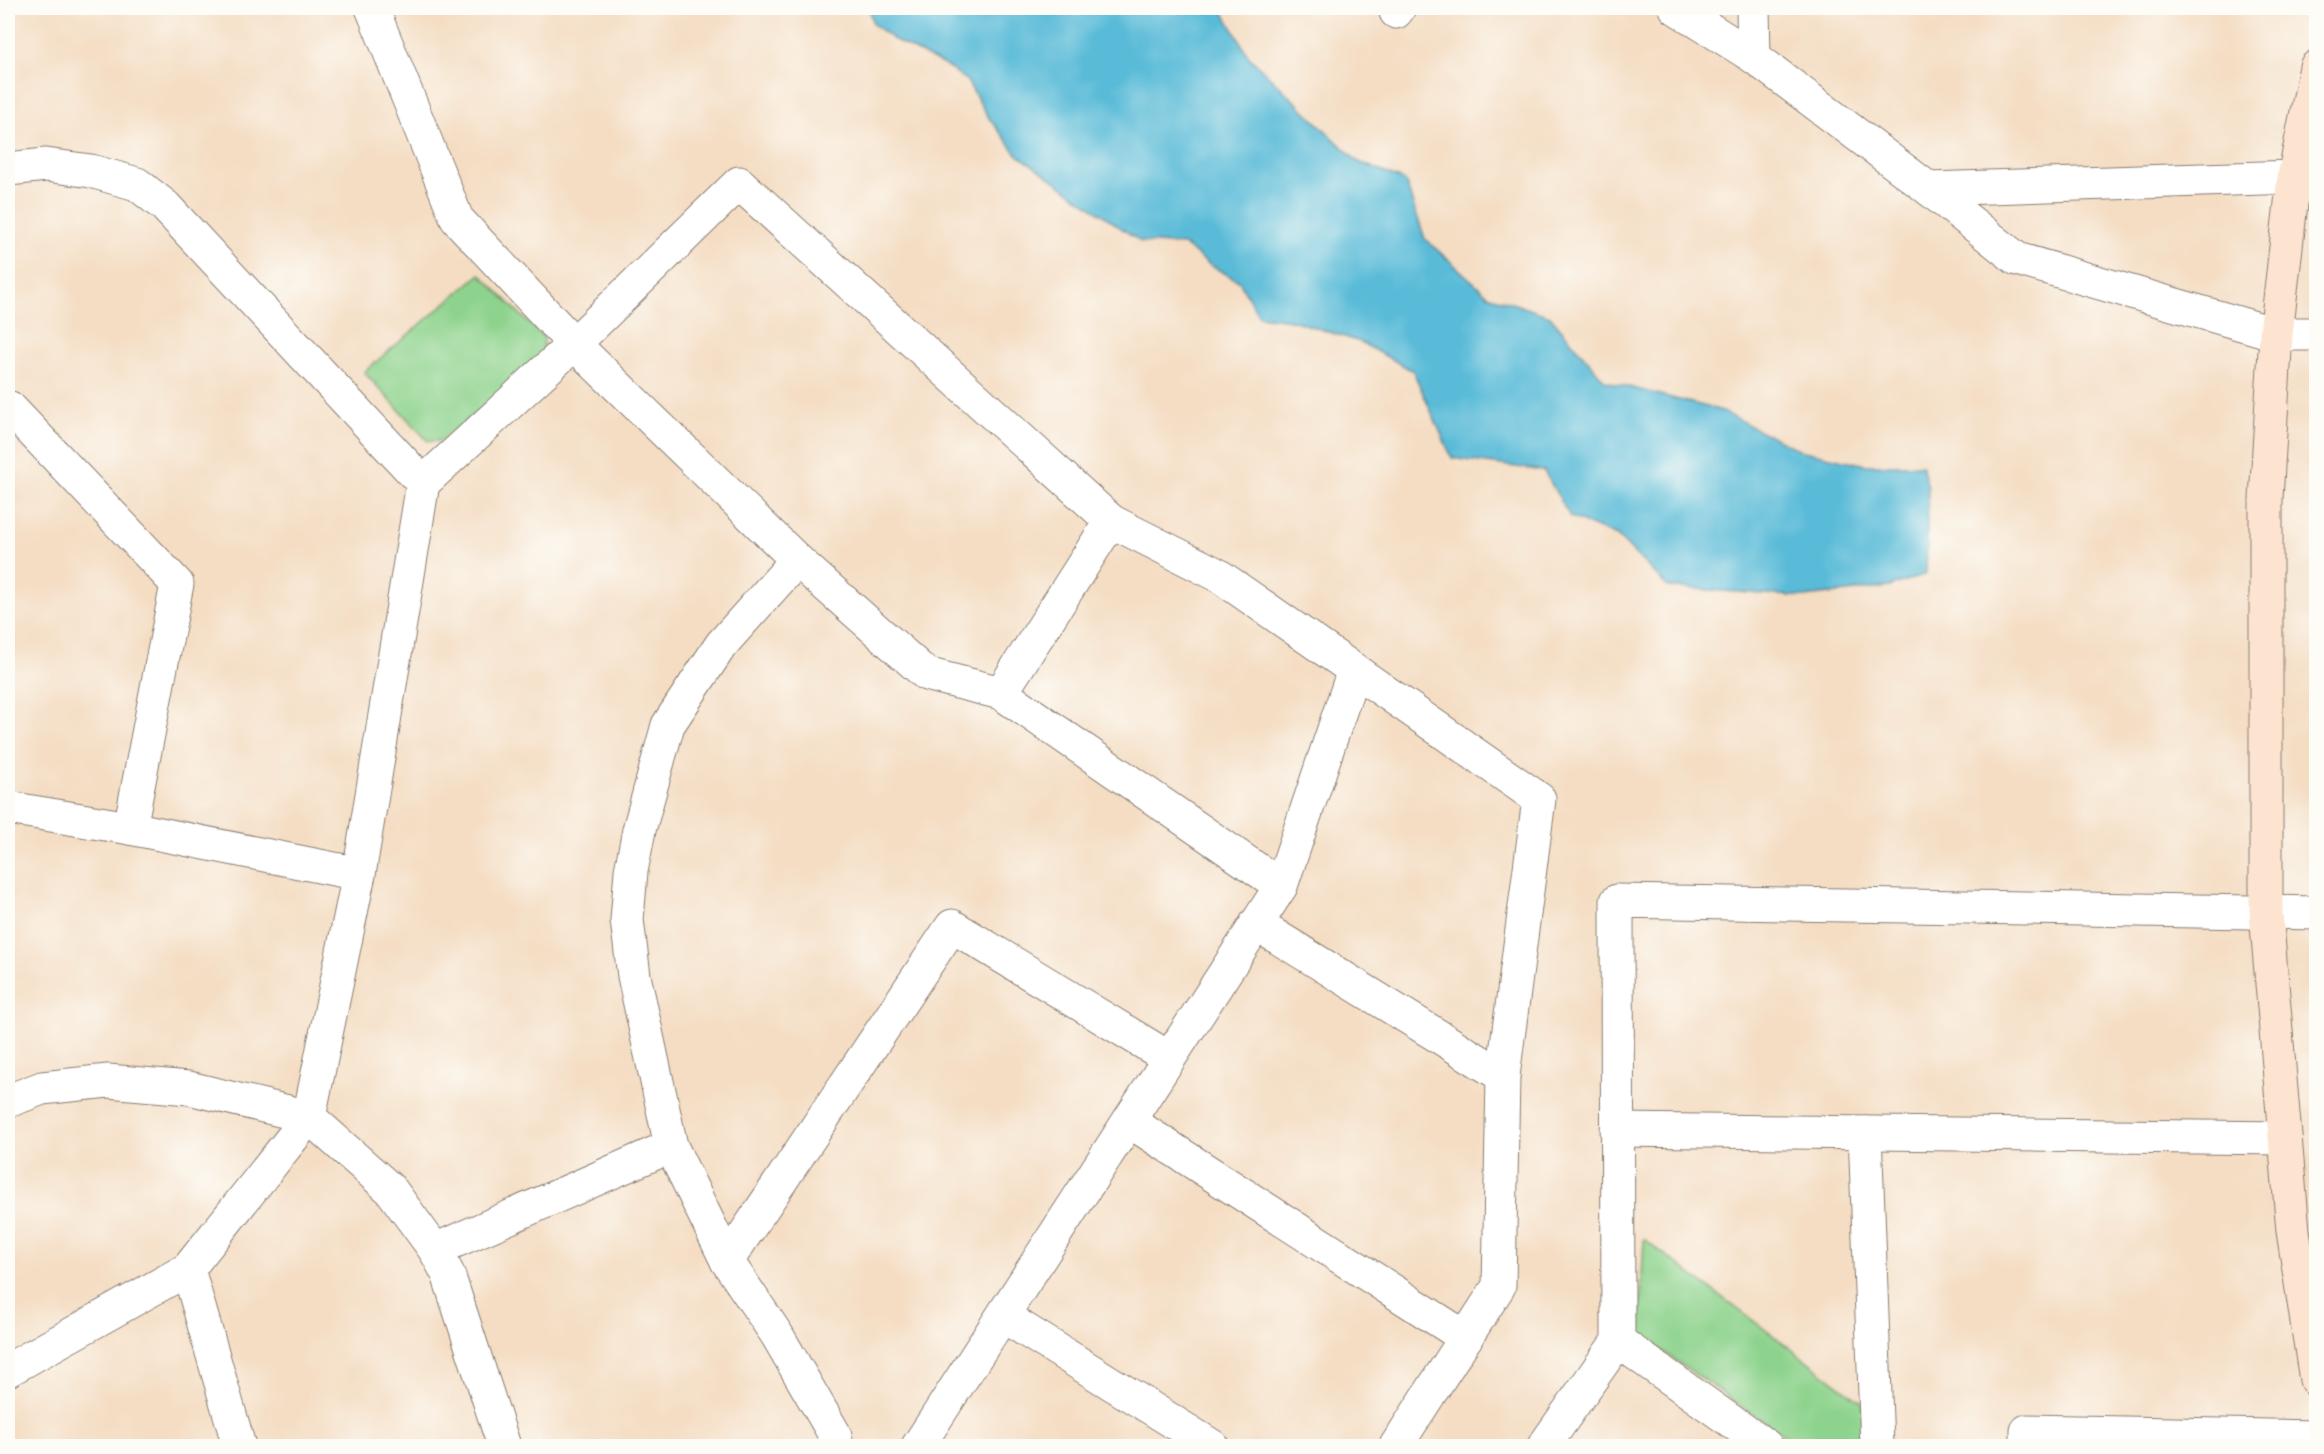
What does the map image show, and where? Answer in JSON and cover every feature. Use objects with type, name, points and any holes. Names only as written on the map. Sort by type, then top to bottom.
[{"type":"street","points":[[372,8],[457,219],[574,344],[798,560],[926,674],[1001,693],[1281,886]]},
{"type":"street","points":[[1676,8],[1754,57],[1929,189],[2017,259],[2276,334],[2316,334]]},
{"type":"street","points":[[1753,8],[1754,57]]},
{"type":"street","points":[[2316,67],[2294,177],[2276,334],[2266,500],[2266,913],[2293,1231],[2316,1380]]},
{"type":"street","points":[[8,169],[46,165],[91,171],[137,184],[165,206],[423,483]]},
{"type":"street","points":[[1929,189],[2294,177]]},
{"type":"street","points":[[8,1370],[188,1269],[309,1117],[359,874],[423,483],[574,344],[739,183],[1111,521],[1218,575],[1539,799],[1503,1076],[1499,1286],[1396,1446]]},
{"type":"street","points":[[8,408],[177,584],[130,828]]},
{"type":"street","points":[[1001,693],[1111,521]]},
{"type":"street","points":[[798,560],[721,645],[668,725],[639,830],[631,871],[627,920],[634,976],[671,1146],[727,1261],[777,1335],[834,1435],[837,1446]]},
{"type":"street","points":[[918,1446],[1281,886],[1353,670]]},
{"type":"street","points":[[8,808],[130,828],[359,874]]},
{"type":"street","points":[[1544,1446],[1618,1341],[1617,901],[2316,913]]},
{"type":"street","points":[[1256,924],[1503,1076]]},
{"type":"street","points":[[727,1261],[952,926],[1170,1058]]},
{"type":"street","points":[[8,1101],[42,1089],[108,1081],[189,1089],[309,1117],[391,1190],[435,1250],[448,1274],[504,1446]]},
{"type":"street","points":[[1129,1121],[1466,1338]]},
{"type":"street","points":[[1617,1130],[2285,1138]]},
{"type":"street","points":[[1865,1133],[1877,1446]]},
{"type":"street","points":[[435,1250],[671,1146]]},
{"type":"street","points":[[188,1269],[239,1446]]},
{"type":"street","points":[[1003,1316],[1212,1446]]},
{"type":"street","points":[[1618,1341],[1766,1446]]},
{"type":"street","points":[[2027,1446],[2027,1431],[2316,1437]]},
{"type":"green space","points":[[480,274],[544,338],[543,359],[441,441],[428,441],[364,372]]},
{"type":"green space","points":[[1644,1239],[1862,1402],[1865,1446],[1799,1446],[1639,1335]]},
{"type":"water","points":[[869,8],[1221,8],[1249,57],[1357,161],[1405,181],[1425,239],[1488,295],[1550,316],[1605,381],[1719,410],[1799,450],[1867,465],[1922,465],[1928,487],[1926,574],[1889,587],[1805,597],[1668,587],[1617,536],[1570,517],[1544,471],[1452,458],[1413,371],[1360,342],[1292,320],[1259,316],[1239,281],[1210,265],[1184,245],[1141,242],[1018,155],[989,118],[967,81],[948,67],[893,39],[873,24]]}]
